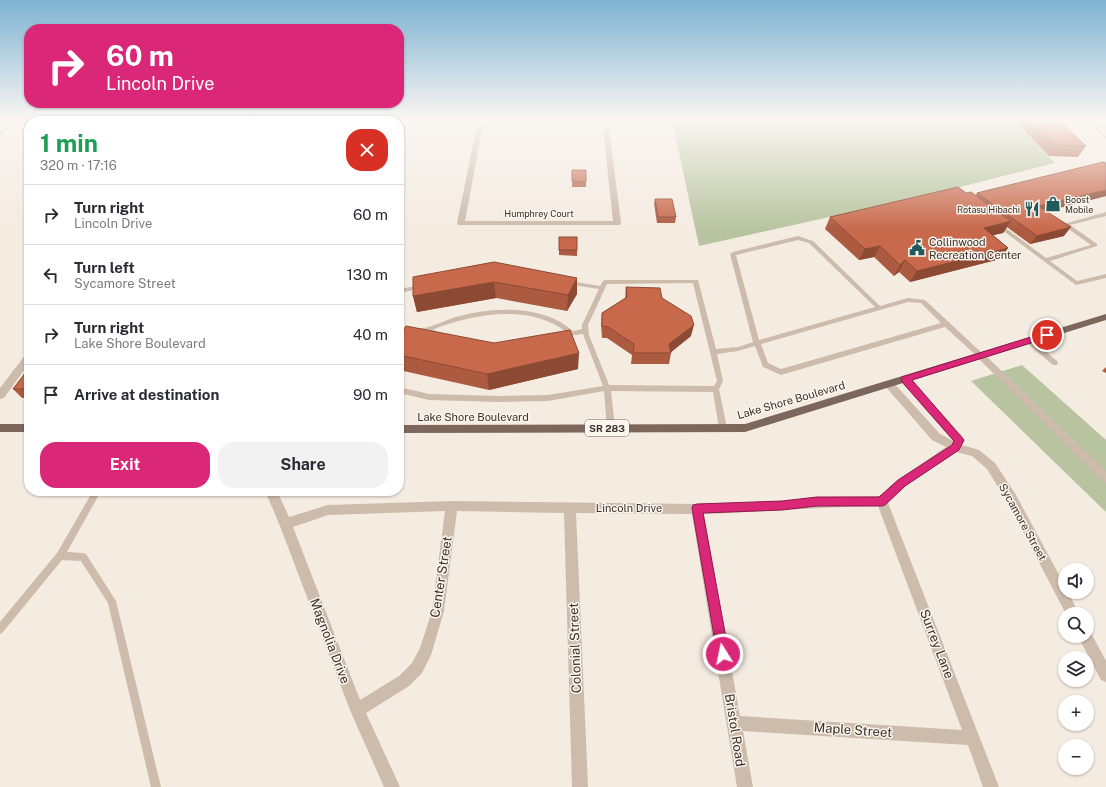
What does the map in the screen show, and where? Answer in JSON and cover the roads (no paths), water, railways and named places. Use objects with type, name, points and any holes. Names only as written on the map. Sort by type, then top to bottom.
[{"type":"main road","name":"Lake Shore Boulevard","points":[[404,429],[744,428],[1106,317]]},
{"type":"main road","points":[[0,428],[24,428]]},
{"type":"street","name":"Humphrey Court","points":[[474,157],[461,223],[616,223],[609,157]]},
{"type":"street","points":[[981,356],[1106,478]]},
{"type":"street","points":[[0,395],[24,363]]},
{"type":"street","points":[[882,501],[902,483],[955,447],[959,440],[905,379]]},
{"type":"street","name":"Sycamore Street","points":[[889,384],[936,437],[955,447],[974,453],[991,466],[1012,499],[1069,607]]},
{"type":"street","name":"Magnolia Drive","points":[[273,496],[278,509],[287,523],[290,537],[357,710],[392,787]]},
{"type":"street","name":"Lincoln Drive","points":[[287,523],[328,510],[452,506],[697,508],[782,506],[817,502],[882,501]]},
{"type":"street","name":"Surrey Lane","points":[[882,501],[991,787]]},
{"type":"street","name":"Center Street","points":[[357,710],[404,681],[417,668],[426,650],[438,611],[452,506]]},
{"type":"street","name":"Colonial Street","points":[[570,508],[580,787]]},
{"type":"street","name":"Bristol Road","points":[[697,508],[744,787]]},
{"type":"street","points":[[1089,643],[1106,676]]},
{"type":"street","name":"Maple Street","points":[[734,723],[972,738]]},
{"type":"lane","points":[[1045,260],[1095,245],[1066,225],[1106,214]]},
{"type":"lane","points":[[992,220],[1076,283],[1106,276]]},
{"type":"lane","points":[[879,308],[811,242],[798,238],[733,254],[757,343],[766,365],[781,372],[946,324]]},
{"type":"lane","points":[[611,428],[607,388],[585,331],[585,325],[605,282],[696,281],[720,381],[716,389],[723,428]]},
{"type":"lane","points":[[564,282],[602,288]]},
{"type":"lane","points":[[404,290],[428,286]]},
{"type":"lane","points":[[713,352],[757,343],[908,300],[923,301],[981,356]]},
{"type":"lane","points":[[425,330],[445,321],[494,312],[511,312],[532,315],[556,322],[572,333]]},
{"type":"lane","points":[[404,330],[425,330],[439,335]]},
{"type":"lane","points":[[558,336],[585,331]]},
{"type":"lane","points":[[1029,341],[1055,363]]},
{"type":"lane","points":[[404,391],[429,397],[500,399],[548,398],[607,388],[716,389]]},
{"type":"lane","points":[[1,625],[60,556],[94,496]]},
{"type":"lane","points":[[60,556],[83,557],[112,601],[156,787]]},
{"type":"place","name":"Boost Mobile","points":[[1053,204]]},
{"type":"place","name":"Rotasu Hibachi","points":[[1032,209]]},
{"type":"place","name":"Collinwood Recreation Center","points":[[917,248]]}]
